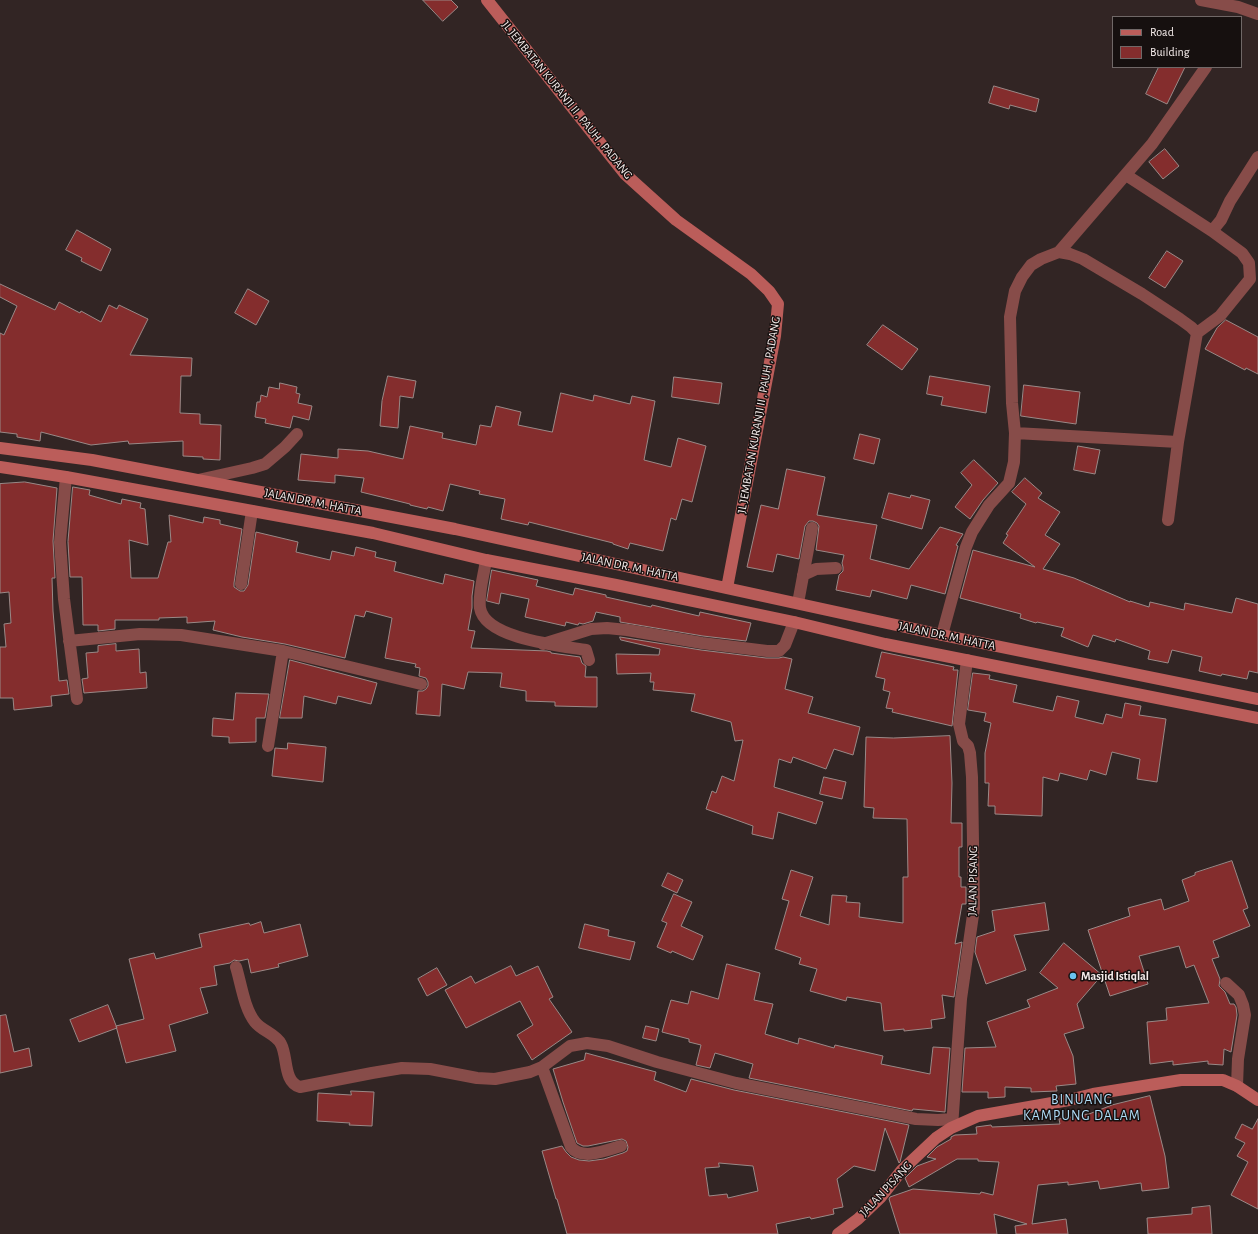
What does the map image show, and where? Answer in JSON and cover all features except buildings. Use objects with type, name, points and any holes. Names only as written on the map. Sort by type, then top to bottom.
[{"type":"main road","name":"JL JEMBATAN KURANJI II , PAUH , PADANG","points":[[487,0],[625,174],[676,220],[751,274],[769,291],[778,304],[775,336],[727,588]]},
{"type":"main road","name":"JALAN DR. M. HATTA","points":[[0,448],[92,460],[455,530],[942,635],[1258,699]]},
{"type":"main road","name":"JALAN DR. M. HATTA","points":[[0,467],[66,477],[372,533],[486,560],[794,622],[885,644],[1258,718]]},
{"type":"main road","name":"JALAN PISANG","points":[[838,1234],[880,1198],[902,1170],[952,1123],[978,1116],[1069,1100],[1093,1094],[1181,1080],[1223,1080],[1237,1086],[1258,1100]]},
{"type":"street","points":[[1201,0],[1238,7],[1258,14]]},
{"type":"street","points":[[942,635],[966,547],[972,532],[989,506],[1009,483],[1014,462],[1015,433],[1012,403],[1010,317],[1015,291],[1022,277],[1031,265],[1058,252],[1152,144],[1205,68]]},
{"type":"street","points":[[1212,231],[1221,220],[1230,201],[1258,157]]},
{"type":"street","points":[[1126,174],[1212,231],[1242,253],[1249,263],[1250,279],[1220,316],[1197,333],[1178,442],[1168,520]]},
{"type":"street","points":[[1058,252],[1070,254],[1083,259],[1180,318],[1197,333]]},
{"type":"street","points":[[1015,433],[1178,442]]},
{"type":"street","points":[[198,480],[265,464],[285,447],[297,434]]},
{"type":"street","points":[[66,477],[60,542],[64,599],[77,699]]},
{"type":"street","points":[[241,584],[252,511]]},
{"type":"street","points":[[798,604],[812,528]]},
{"type":"street","points":[[486,560],[480,598],[480,610],[491,625],[520,638],[543,644],[586,650],[589,660]]},
{"type":"street","points":[[803,575],[816,568],[836,568]]},
{"type":"street","points":[[543,644],[591,629],[607,628],[702,643],[767,651],[779,651],[786,645],[794,622]]},
{"type":"street","points":[[69,641],[140,634],[181,635],[283,651],[421,684]]},
{"type":"street","points":[[268,746],[283,651]]},
{"type":"street","name":"JALAN PISANG","points":[[952,1123],[961,998],[974,908],[972,777],[970,753],[968,746],[963,741],[959,724],[967,660]]},
{"type":"street","points":[[236,966],[250,1015],[262,1028],[280,1042],[290,1081],[294,1085],[300,1087],[372,1072],[402,1068],[430,1069],[477,1078],[495,1079],[530,1072],[542,1067],[570,1046],[587,1043],[608,1046],[657,1062],[736,1083],[916,1119],[938,1120],[952,1123]]},
{"type":"street","points":[[1226,983],[1239,995],[1245,1015],[1238,1059],[1237,1086]]},
{"type":"street","points":[[542,1067],[571,1147],[574,1151],[584,1154],[621,1146]]},
{"type":"place","name":"Masjid Istiqlal","points":[[1073,976]]},
{"type":"district","name":"BINUANG KAMPUNG DALAM","points":[[1082,1108]]}]
